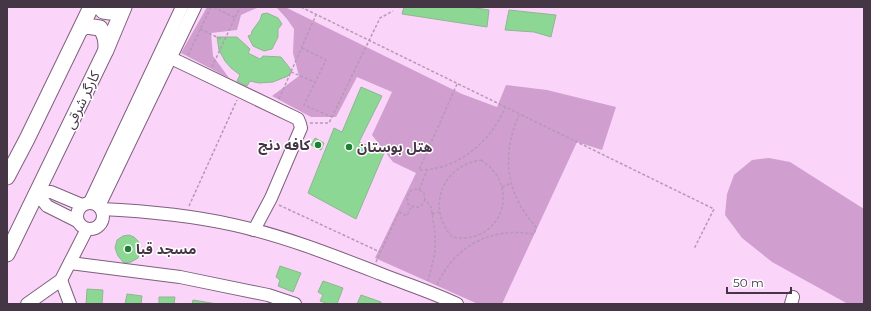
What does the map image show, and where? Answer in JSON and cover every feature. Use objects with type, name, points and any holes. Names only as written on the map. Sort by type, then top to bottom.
[{"type":"main road","points":[[9,170],[27,139],[91,7]]},
{"type":"main road","points":[[100,7],[103,11],[110,12],[119,7]]},
{"type":"main road","name":"کارگر شرقی","points":[[7,254],[106,50],[124,7]]},
{"type":"main road","points":[[80,29],[86,26],[100,28],[106,41],[106,50]]},
{"type":"main road","points":[[7,151],[27,139]]},
{"type":"street","points":[[93,205],[182,7]]},
{"type":"street","points":[[77,221],[77,212],[93,205],[171,58],[195,7]]},
{"type":"street","points":[[171,58],[298,120],[300,124],[301,128],[254,230]]},
{"type":"street","points":[[36,192],[47,206],[77,221],[87,229],[92,229],[99,225],[103,217],[93,205]]},
{"type":"street","points":[[36,192],[51,192],[93,205],[233,224],[294,241],[457,304]]},
{"type":"street","points":[[27,304],[61,280],[87,229]]},
{"type":"street","points":[[70,263],[180,277],[268,295],[295,304]]},
{"type":"street","points":[[61,280],[70,304]]},
{"type":"path","points":[[184,64],[212,7],[235,18]]},
{"type":"path","points":[[208,75],[240,7]]},
{"type":"path","points":[[301,7],[519,115],[714,209],[694,249]]},
{"type":"path","points":[[300,124],[329,123],[380,18],[393,11]]},
{"type":"path","points":[[274,108],[316,15]]},
{"type":"path","points":[[200,29],[223,40]]},
{"type":"path","points":[[302,48],[326,60],[304,105],[332,117]]},
{"type":"path","points":[[291,72],[315,82]]},
{"type":"path","points":[[457,84],[419,170],[442,167],[458,161],[470,153],[489,136],[505,108]]},
{"type":"path","points":[[184,217],[241,91]]},
{"type":"path","points":[[429,292],[450,262],[462,251],[479,240],[506,232],[534,234],[536,227],[519,202],[509,174],[508,153],[511,134],[519,115]]},
{"type":"path","points":[[481,160],[497,174],[502,187],[503,201],[500,214],[493,225],[483,233],[465,239],[452,237],[444,226],[440,212],[440,197],[445,184],[454,172],[467,164],[481,160]]},
{"type":"path","points":[[419,190],[427,170]]},
{"type":"path","points":[[502,187],[511,183]]},
{"type":"path","points":[[425,200],[420,207],[414,208],[407,201],[408,194],[412,190],[419,190],[424,193],[425,200],[431,207],[435,233],[429,292]]},
{"type":"path","points":[[269,200],[380,252]]},
{"type":"path","points":[[372,271],[400,212],[407,216],[411,206]]},
{"type":"path","points":[[432,214],[440,212]]},
{"type":"path","points":[[477,236],[479,240]]},
{"type":"shaded area","points":[[207,7],[259,7],[241,15],[237,30],[211,33],[213,56],[229,78],[181,53]]},
{"type":"shaded area","points":[[266,7],[285,7],[462,94],[497,107],[506,85],[547,90],[616,107],[602,150],[577,142],[502,304],[478,304],[375,258],[416,173],[393,162],[372,135],[392,92],[357,77],[336,117],[311,117],[272,96],[299,76],[293,53],[294,29],[277,8]]},
{"type":"shaded area","points":[[769,158],[790,162],[864,209],[864,303],[848,304],[772,262],[742,238],[725,215],[727,194],[734,175],[752,160]]},
{"type":"building","points":[[404,7],[470,7],[489,10],[487,27],[402,14]]},
{"type":"building","points":[[509,10],[556,15],[551,37],[534,32],[505,30]]},
{"type":"building","points":[[267,13],[278,18],[282,24],[278,29],[278,37],[272,49],[264,51],[253,46],[248,36],[251,35],[262,14]]},
{"type":"building","points":[[217,37],[237,37],[250,49],[248,53],[260,59],[263,56],[281,57],[292,71],[288,76],[273,82],[259,83],[250,81],[247,86],[237,81],[240,75],[225,61],[219,50]]},
{"type":"building","name":"هتل بوستان","points":[[361,87],[382,96],[359,142],[384,153],[356,219],[308,193],[334,128],[342,132]]},
{"type":"building","points":[[315,138],[324,143],[321,150],[311,145]]},
{"type":"building","name":"مسجد قبا","points":[[129,235],[134,237],[139,242],[140,250],[138,258],[131,262],[124,263],[118,256],[115,248],[117,240],[123,236]]},
{"type":"building","points":[[280,266],[301,273],[293,292],[278,286],[280,280],[276,277]]},
{"type":"building","points":[[323,281],[343,288],[337,304],[329,304],[320,301],[323,295],[318,292]]},
{"type":"building","points":[[87,289],[103,290],[102,304],[86,304]]},
{"type":"building","points":[[127,294],[142,296],[141,304],[125,304]]},
{"type":"building","points":[[361,295],[381,302],[381,304],[357,304]]},
{"type":"building","points":[[159,297],[175,297],[174,304],[159,304]]},
{"type":"building","points":[[193,300],[217,304],[192,304]]},
{"type":"place","name":"کافه دنج","points":[[318,145]]},
{"type":"place","name":"هتل بوستان","points":[[349,147]]},
{"type":"place","name":"مسجد قبا","points":[[128,249]]}]
